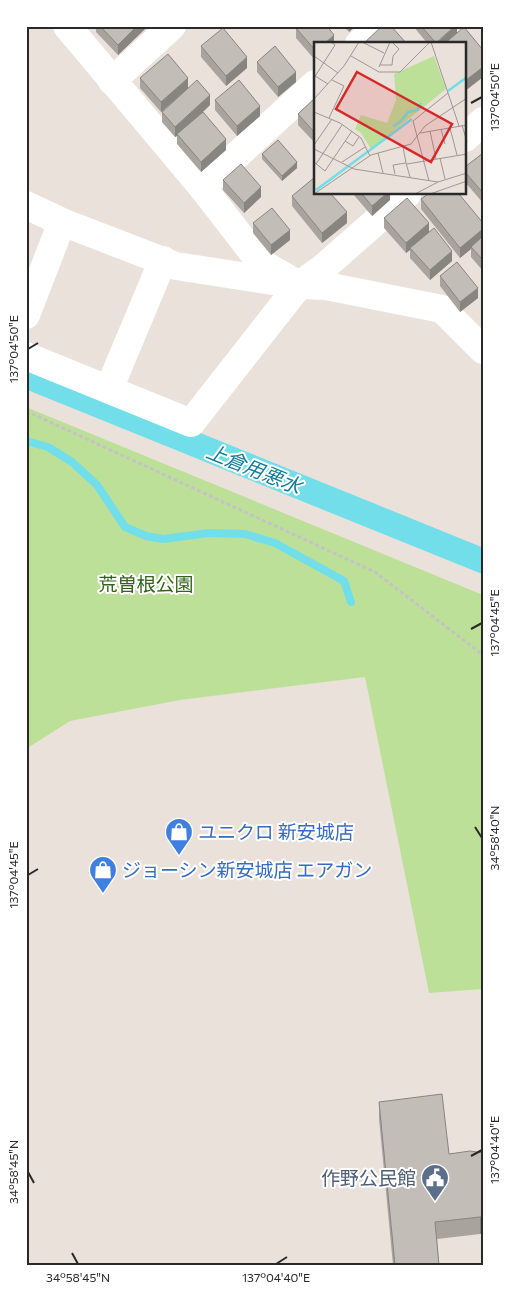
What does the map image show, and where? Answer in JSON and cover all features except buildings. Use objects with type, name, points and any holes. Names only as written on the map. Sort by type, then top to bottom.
[{"type":"street","points":[[67,26],[202,187],[261,263],[299,285]]},
{"type":"street","points":[[112,81],[172,26]]},
{"type":"street","points":[[361,42],[378,26]]},
{"type":"street","points":[[202,187],[314,85]]},
{"type":"street","points":[[466,137],[483,121]]},
{"type":"street","points":[[26,356],[191,423],[299,285],[324,267],[406,195]]},
{"type":"street","points":[[26,205],[62,222],[176,266],[299,285],[326,286],[442,309],[483,350]]},
{"type":"street","points":[[26,315],[62,222]]},
{"type":"street","points":[[109,389],[163,260]]},
{"type":"path","points":[[26,411],[375,572],[483,655]]},
{"type":"green space","name":"荒曽根公園","points":[[26,407],[483,595],[483,989],[429,993],[365,677],[180,700],[70,721],[26,749]]},
{"type":"waterway","name":"上倉用悪水","points":[[26,376],[483,561]]},
{"type":"waterway","points":[[26,441],[48,447],[72,462],[97,485],[125,527],[146,536],[163,539],[209,533],[245,534],[275,543],[344,581],[351,602]]},
{"type":"place","name":"ユニクロ 新安城店","points":[[179,856]]},
{"type":"place","name":"ジョーシン新安城店 エアガン","points":[[103,894]]},
{"type":"place","name":"作野公民館","points":[[435,1202]]}]
